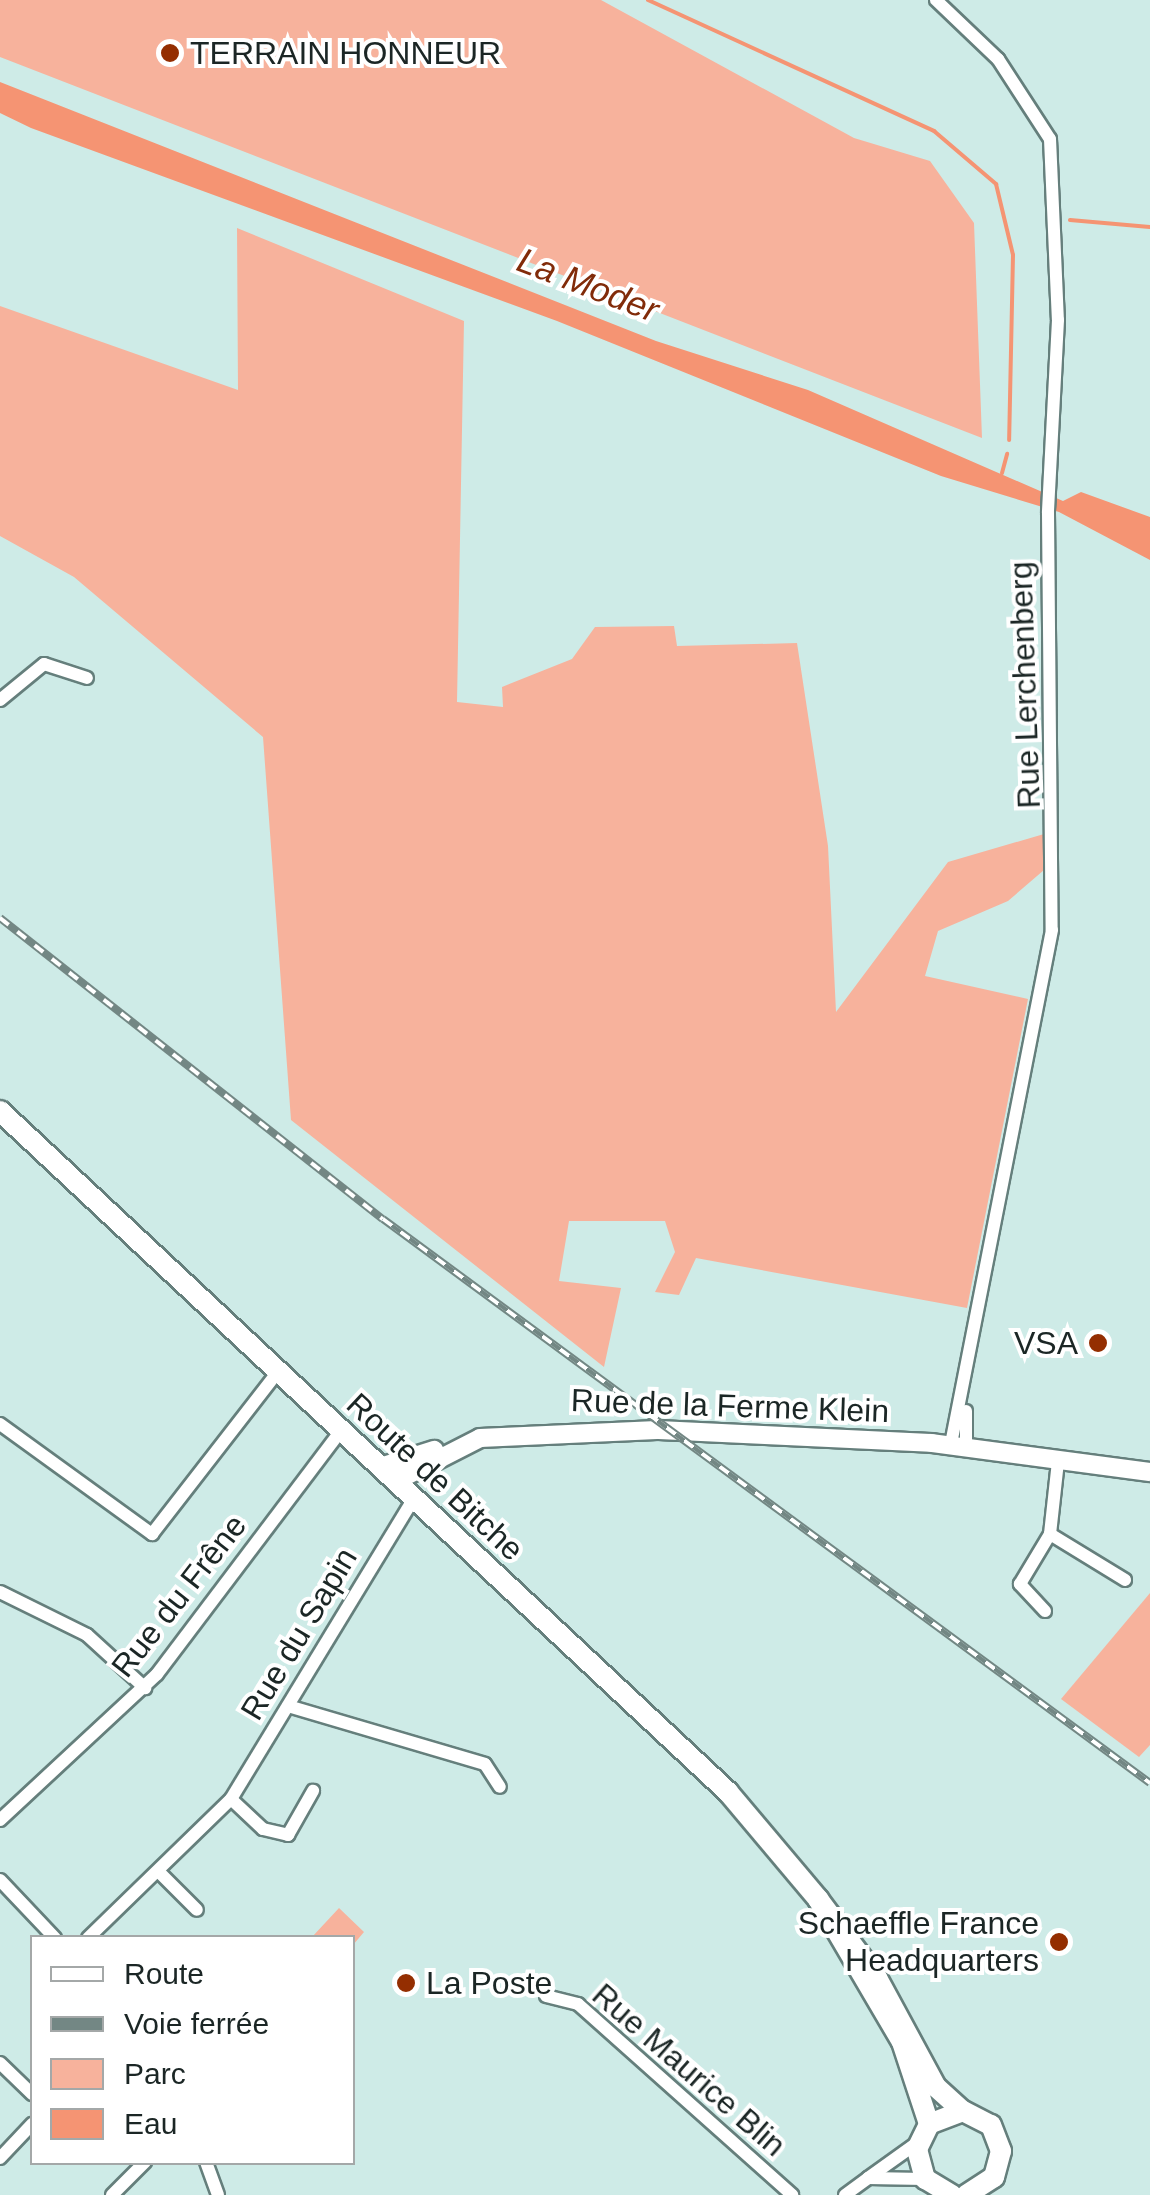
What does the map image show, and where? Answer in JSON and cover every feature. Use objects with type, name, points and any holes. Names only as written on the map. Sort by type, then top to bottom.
[{"type":"main road","name":"Route de Bitche","points":[[0,1111],[728,1792],[818,1899],[876,1978],[936,2087],[998,2138],[992,2189]]},
{"type":"main road","name":"Route de Bitche","points":[[818,1899],[902,2042],[924,2132],[925,2179]]},
{"type":"main road","points":[[924,2132],[963,2111]]},
{"type":"main road","points":[[925,2179],[952,2195]]},
{"type":"main road","points":[[966,2195],[992,2189]]},
{"type":"street","name":"Rue Lerchenberg","points":[[936,0],[998,60],[1050,139],[1058,389],[1048,513],[1052,930],[958,1445]]},
{"type":"street","points":[[0,700],[44,664],[88,678]]},
{"type":"street","points":[[0,1424],[152,1534],[276,1373]]},
{"type":"street","name":"Rue de la Ferme Klein","points":[[388,1474],[449,1448],[517,1432],[681,1430],[958,1445],[1150,1472]]},
{"type":"street","name":"Rue du Frêne","points":[[0,1820],[145,1688],[341,1431]]},
{"type":"street","points":[[1045,1611],[1020,1584],[1050,1534],[1058,1460]]},
{"type":"street","name":"Rue du Sapin","points":[[91,1935],[232,1799],[414,1498]]},
{"type":"street","points":[[1050,1534],[1124,1580]]},
{"type":"street","points":[[0,1592],[87,1635],[145,1688]]},
{"type":"street","points":[[288,1706],[484,1764],[500,1787]]},
{"type":"street","points":[[232,1799],[263,1829],[288,1835],[312,1791]]},
{"type":"street","points":[[160,1872],[197,1910]]},
{"type":"street","points":[[0,1880],[52,1935]]},
{"type":"street","name":"Rue Maurice Blin","points":[[546,1996],[578,2004],[792,2195]]},
{"type":"street","points":[[0,2063],[30,2092]]},
{"type":"street","points":[[0,2158],[30,2126]]},
{"type":"street","points":[[845,2195],[924,2132]]},
{"type":"street","points":[[112,2195],[142,2165]]},
{"type":"street","points":[[207,2165],[218,2195]]},
{"type":"street","points":[[868,2178],[925,2179]]},
{"type":"green space","points":[[0,0],[601,0],[854,138],[930,161],[974,223],[982,438],[0,57]]},
{"type":"green space","points":[[237,228],[464,321],[457,702],[503,707],[502,687],[572,659],[595,627],[674,626],[677,646],[797,643],[828,846],[836,1012],[948,862],[1044,834],[1044,870],[1008,901],[938,931],[925,976],[1028,999],[967,1308],[696,1258],[679,1295],[655,1292],[675,1252],[665,1221],[569,1221],[559,1281],[621,1288],[604,1367],[291,1120],[263,737],[74,577],[0,536],[0,306],[238,390]]},
{"type":"green space","points":[[1150,1593],[1150,1745],[1139,1757],[1061,1699]]},
{"type":"green space","points":[[339,1908],[364,1932],[355,1943],[355,1935],[314,1935]]},
{"type":"water","points":[[0,82],[656,341],[808,390],[1063,501],[1081,492],[1150,517],[1150,560],[1059,512],[941,476],[557,321],[31,128],[0,113]]},
{"type":"waterway","points":[[648,0],[934,131],[996,184],[1013,255],[1009,440]]},
{"type":"waterway","points":[[1070,220],[1150,227]]},
{"type":"waterway","points":[[1002,473],[1007,454]]},
{"type":"railway","points":[[0,918],[383,1219],[1150,1783]]},
{"type":"place","name":"TERRAIN HONNEUR","points":[[170,53]]},
{"type":"place","name":"VSA","points":[[1098,1343]]},
{"type":"place","name":"Schaeffle France Headquarters","points":[[1059,1942]]},
{"type":"place","name":"La Poste","points":[[406,1983]]},
{"type":"water label","name":"La Moder","points":[[588,285]]}]
